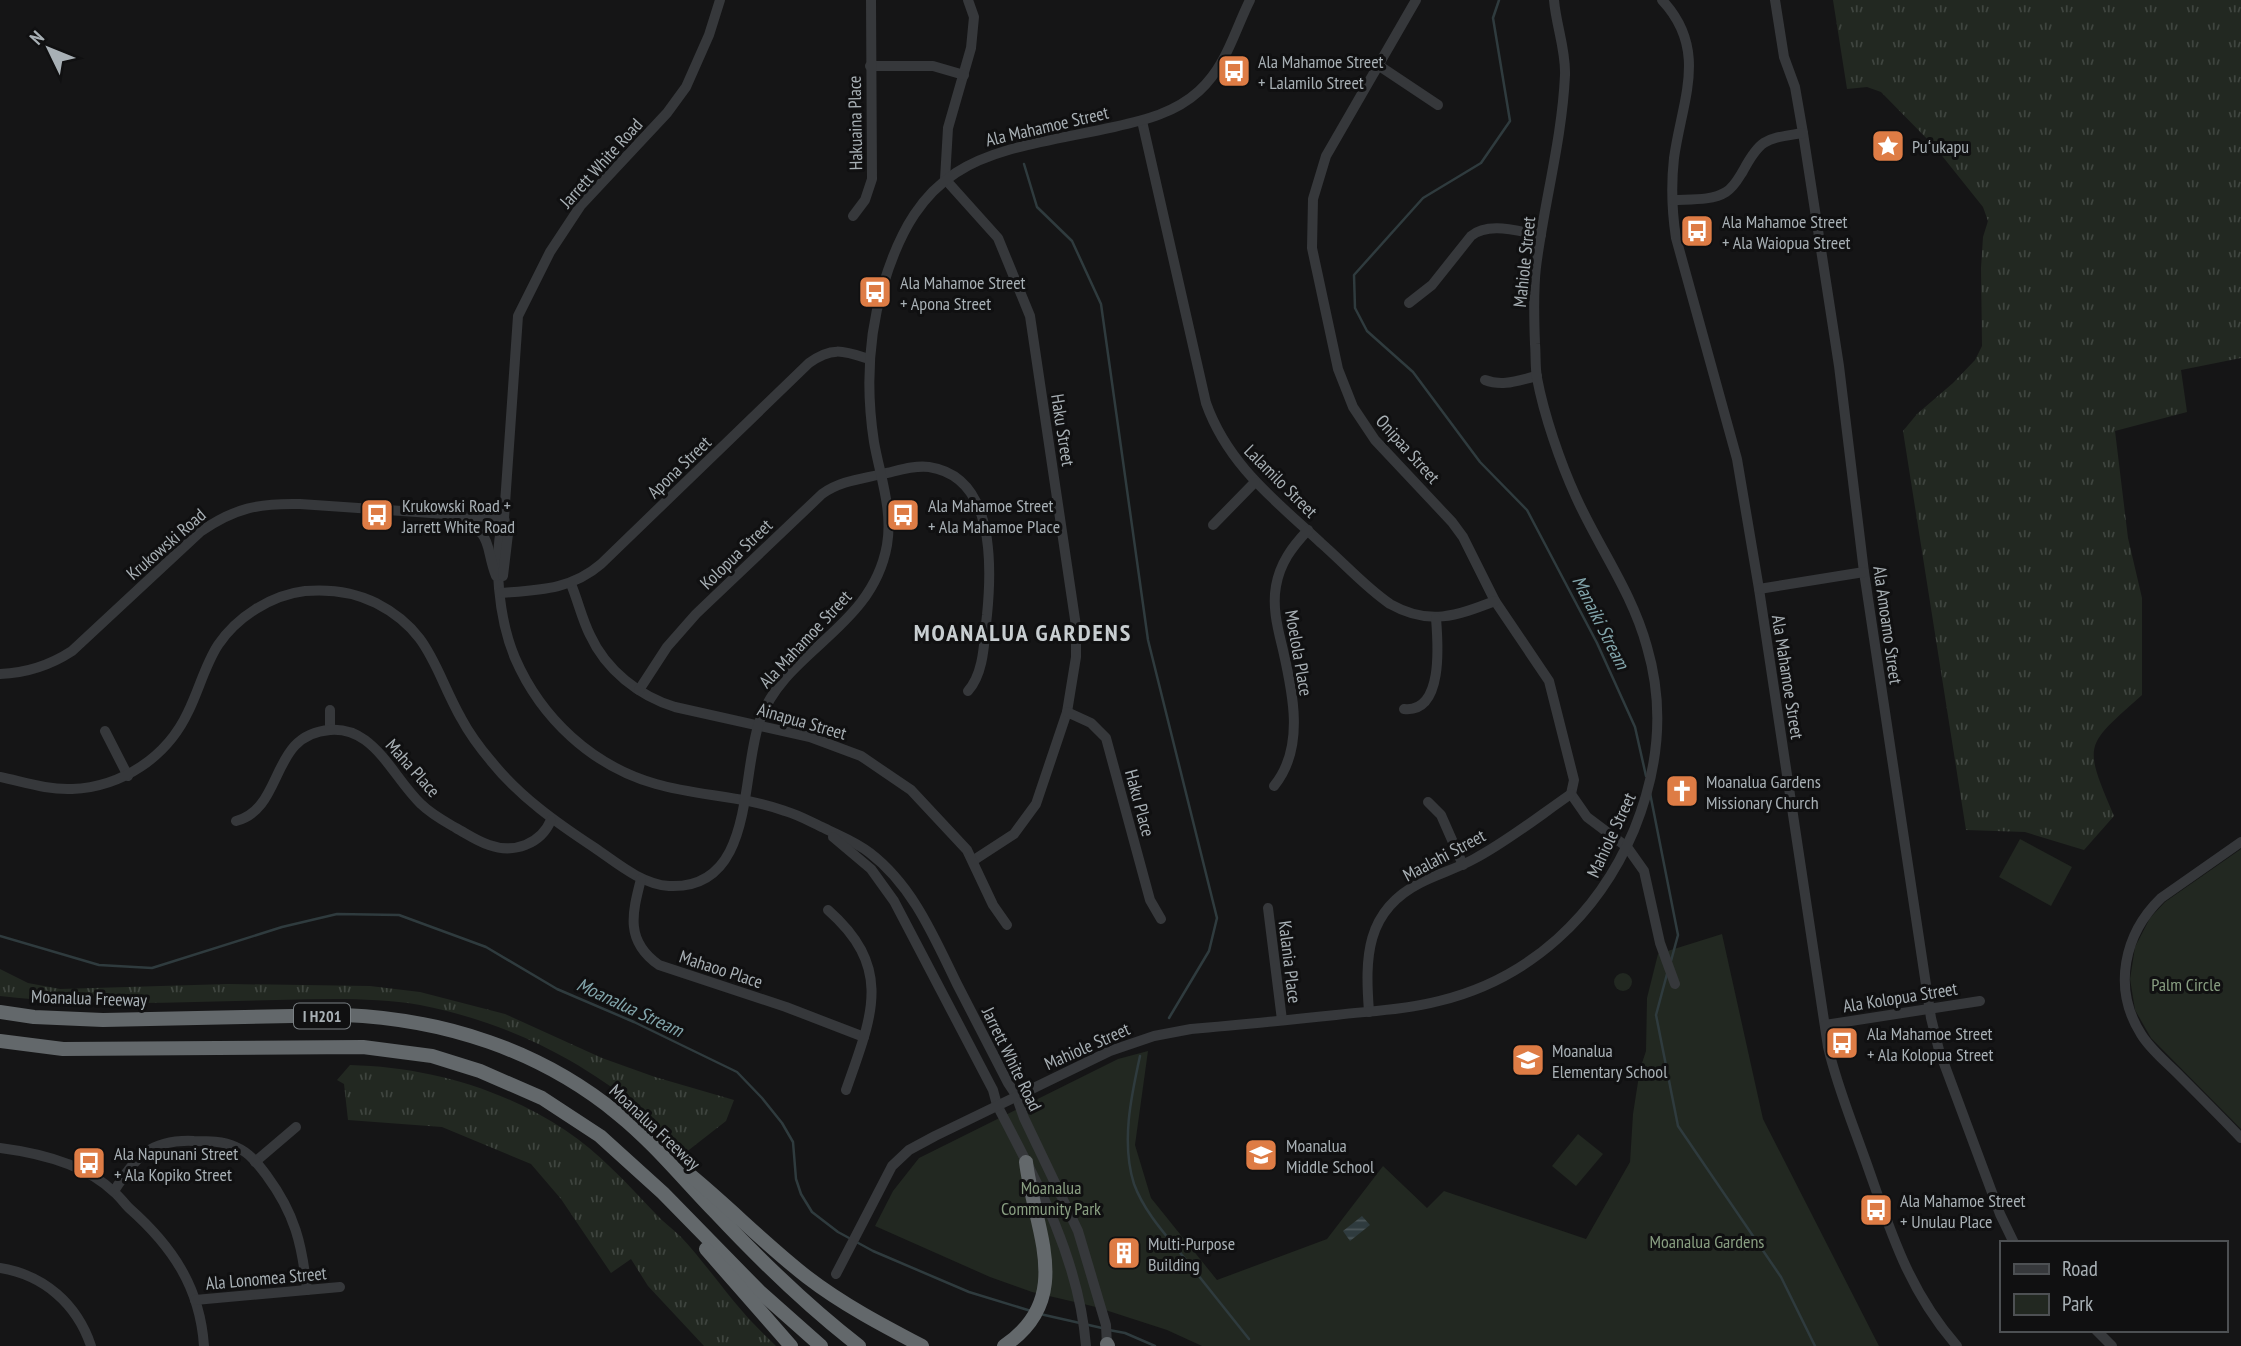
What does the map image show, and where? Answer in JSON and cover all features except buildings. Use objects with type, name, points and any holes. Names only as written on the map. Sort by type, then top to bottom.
[{"type":"highway","name":"Moanalua Freeway","points":[[0,1012],[69,1019],[344,1015],[413,1021],[465,1034],[514,1051],[561,1074],[621,1116],[658,1150],[764,1262],[817,1313],[859,1346]]},
{"type":"highway","name":"I H201","points":[[0,1044],[63,1049],[346,1047],[432,1056],[480,1071],[542,1098],[586,1126],[663,1193],[759,1291],[821,1346]]},
{"type":"highway","points":[[621,1116],[719,1198],[777,1252],[901,1346]]},
{"type":"highway","points":[[626,1159],[791,1346]]},
{"type":"highway","points":[[1008,1343],[1025,1330],[1036,1314],[1046,1284],[1044,1247],[1026,1162]]},
{"type":"highway","points":[[842,1301],[922,1346]]},
{"type":"street","name":"Jarrett White Road","points":[[720,0],[709,35],[685,87],[667,113],[581,205],[550,252],[518,316],[504,518],[508,534],[500,591],[506,634],[524,677],[550,716],[573,740],[608,763],[656,784],[784,810],[849,839],[869,852],[897,877],[925,919],[1016,1095],[1078,1231],[1105,1325],[1107,1345]]},
{"type":"street","name":"Hakuaina Place","points":[[853,216],[865,200],[872,179],[871,0]]},
{"type":"street","points":[[945,179],[948,128],[971,48],[974,17],[968,0]]},
{"type":"street","name":"Ala Mahamoe Street","points":[[0,777],[44,787],[75,789],[128,776],[158,754],[175,735],[189,712],[214,651],[239,622],[282,596],[306,591],[344,592],[378,604],[407,622],[435,662],[460,717],[490,761],[551,820],[641,879],[660,885],[681,885],[701,879],[717,869],[737,838],[758,724],[775,689],[864,600],[877,578],[885,554],[888,510],[870,410],[869,359],[878,303],[892,258],[912,216],[935,188],[970,163],[1006,149],[1142,121],[1181,105],[1208,82],[1227,55],[1250,0]]},
{"type":"street","name":"Onipaa Street","points":[[1416,0],[1332,143],[1318,177],[1311,232],[1318,278],[1338,369],[1353,407],[1375,440],[1463,537],[1495,601],[1549,681],[1574,780],[1571,794]]},
{"type":"street","name":"Mahiole Street","points":[[836,1274],[892,1166],[909,1150],[1016,1095],[1110,1051],[1154,1036],[1191,1029],[1420,1006],[1461,995],[1500,979],[1535,958],[1565,934],[1605,887],[1627,847],[1649,790],[1656,752],[1657,708],[1648,649],[1629,598],[1572,489],[1546,414],[1537,376],[1534,303],[1541,235],[1562,109],[1565,73],[1555,0]]},
{"type":"street","name":"Ala Mahamoe Street","points":[[1662,0],[1680,26],[1689,59],[1688,92],[1673,169],[1673,219],[1680,257],[1737,459],[1828,1047],[1899,1255],[1926,1305],[1956,1346]]},
{"type":"street","name":"Ala Amoamo Street","points":[[1775,0],[1784,57],[1795,87],[1803,133],[1839,366],[1864,572],[1931,1009],[1940,1051],[2000,1214],[2013,1241]]},
{"type":"street","points":[[1378,65],[1438,105]]},
{"type":"street","name":"Hakuaina Place","points":[[870,66],[933,66],[964,75]]},
{"type":"street","name":"Lalamilo Street","points":[[1142,121],[1206,403],[1229,451],[1255,482],[1390,604],[1416,615],[1436,618],[1456,616],[1495,601]]},
{"type":"street","points":[[1673,200],[1723,194],[1732,187],[1753,152],[1761,144],[1775,138],[1803,133]]},
{"type":"street","name":"Haku Street","points":[[945,179],[998,238],[1030,316],[1076,626],[1076,657],[1067,712],[1036,804],[1030,816],[1014,834],[974,860]]},
{"type":"street","points":[[1409,303],[1432,285],[1471,236],[1479,230],[1489,228],[1541,235]]},
{"type":"street","name":"Apona Street","points":[[500,591],[545,590],[571,584],[601,564],[809,363],[822,355],[842,350],[869,359]]},
{"type":"street","points":[[1485,380],[1507,383],[1537,376]]},
{"type":"street","name":"Kolopua Street","points":[[639,690],[667,647],[696,614],[822,494],[840,483],[912,467],[937,469],[953,476],[966,487],[979,509],[988,548],[989,591],[979,669],[968,691]]},
{"type":"street","points":[[1213,525],[1255,482]]},
{"type":"street","name":"Krukowski Road","points":[[0,674],[48,665],[72,651],[200,532],[241,509],[271,503],[504,518]]},
{"type":"street","points":[[443,514],[465,521],[481,532],[487,541],[500,591]]},
{"type":"street","name":"Moelola Place","points":[[1274,786],[1289,759],[1294,714],[1292,688],[1276,619],[1276,586],[1285,558],[1308,530]]},
{"type":"street","points":[[1759,589],[1864,572]]},
{"type":"street","name":"Ainapua Street","points":[[571,584],[591,638],[612,668],[639,690],[676,707],[810,737],[861,756],[911,790],[974,860],[987,892],[1007,925]]},
{"type":"street","points":[[1404,709],[1415,709],[1422,704],[1434,682],[1437,668],[1436,618]]},
{"type":"street","points":[[236,821],[249,817],[260,808],[283,761],[293,747],[306,737],[330,730],[330,710]]},
{"type":"street","name":"Haku Place","points":[[1067,712],[1091,723],[1106,738],[1150,900],[1161,919]]},
{"type":"street","name":"Maha Place","points":[[330,730],[346,731],[367,741],[428,810],[490,846],[515,848],[530,843],[547,830],[551,820]]},
{"type":"street","points":[[105,731],[128,776]]},
{"type":"street","points":[[1571,794],[1594,824],[1627,847],[1644,871],[1662,951],[1675,984]]},
{"type":"street","name":"Maalahi Street","points":[[1369,1012],[1367,956],[1373,934],[1383,915],[1398,898],[1416,884],[1487,852],[1571,794]]},
{"type":"street","points":[[1428,802],[1441,815],[1463,865]]},
{"type":"street","name":"Jarrett White Road","points":[[824,829],[871,869],[894,901],[993,1090],[997,1105],[1055,1220],[1071,1267],[1082,1312],[1086,1346]]},
{"type":"street","points":[[2241,842],[2153,906],[2139,924],[2129,945],[2124,979],[2130,1012],[2146,1042],[2241,1138]]},
{"type":"street","name":"Mahaoo Place","points":[[641,879],[633,908],[635,933],[647,954],[659,965],[786,1007],[864,1037]]},
{"type":"street","name":"Kalania Place","points":[[1268,908],[1282,1020]]},
{"type":"street","points":[[828,910],[856,942],[869,974],[872,1009],[846,1090]]},
{"type":"street","name":"Ala Kolopua Street","points":[[1825,1025],[1980,1001]]},
{"type":"street","points":[[255,1162],[296,1127]]},
{"type":"street","points":[[114,1191],[139,1156],[155,1146],[169,1142],[186,1140],[224,1143],[249,1154],[276,1188],[296,1226],[303,1251],[307,1290]]},
{"type":"street","points":[[0,1148],[62,1162],[114,1191],[175,1256],[195,1300],[204,1346]]},
{"type":"street","points":[[0,1268],[32,1277],[61,1297],[81,1323],[90,1346]]},
{"type":"street","name":"Ala Lonomea Street","points":[[195,1300],[340,1287]]},
{"type":"street","points":[[2098,1332],[2112,1346]]},
{"type":"green space","points":[[1833,0],[2241,0],[2241,358],[2181,370],[2187,412],[2115,431],[2128,538],[2142,598],[2142,695],[2099,737],[2094,759],[2097,774],[2114,816],[2084,850],[2025,832],[1966,830],[1903,431],[1917,414],[1975,360],[1982,346],[1981,268],[1983,237],[1988,221],[1983,207],[1935,147],[1881,92],[1867,87],[1847,89]]},
{"type":"green space","points":[[2020,839],[2072,867],[2051,906],[1999,877]]},
{"type":"green space","name":"Palm Circle","points":[[2241,849],[2241,1129],[2151,1038],[2135,1010],[2130,979],[2135,947],[2150,918],[2165,902]]},
{"type":"green space","points":[[1722,934],[1763,1119],[1879,1346],[1202,1346],[1167,1330],[1096,1307],[1032,1292],[990,1277],[875,1226],[893,1191],[919,1158],[1118,1059],[1148,1051],[1135,1145],[1151,1198],[1217,1280],[1327,1239],[1383,1166],[1427,1208],[1444,1191],[1586,1239],[1630,1162],[1633,1114],[1640,1069],[1646,1051],[1647,998],[1658,954]]},
{"type":"green space","points":[[0,969],[28,983],[60,989],[228,984],[370,986],[420,992],[505,1014],[602,1058],[734,1100],[726,1121],[685,1153],[631,1102],[587,1071],[534,1042],[459,1014],[402,1002],[366,1000],[138,1003],[69,1002],[0,996]]},
{"type":"green space","points":[[1623,973],[1629,976],[1632,982],[1629,988],[1623,991],[1617,988],[1614,982],[1617,976]]},
{"type":"green space","points":[[350,1065],[407,1070],[462,1082],[516,1102],[565,1130],[601,1158],[682,1238],[747,1316],[776,1346],[704,1346],[648,1286],[631,1259],[611,1273],[561,1199],[531,1164],[442,1127],[348,1120],[344,1084],[337,1080]]},
{"type":"green space","points":[[1578,1134],[1603,1154],[1576,1186],[1552,1166]]},
{"type":"shaded area","points":[[1362,1216],[1370,1225],[1350,1241],[1343,1231]]},
{"type":"waterway","name":"Manaiki Stream","points":[[1499,0],[1493,18],[1510,121],[1481,163],[1423,198],[1354,275],[1355,308],[1367,331],[1413,372],[1480,462],[1527,510],[1597,643],[1635,727],[1646,776]]},
{"type":"waterway","points":[[1024,164],[1037,207],[1072,241],[1101,304],[1148,640],[1217,918],[1209,951],[1169,1018]]},
{"type":"waterway","name":"Manaiki Stream","points":[[1650,793],[1678,935],[1671,961]]},
{"type":"waterway","name":"Moanalua Stream","points":[[0,936],[99,965],[152,968],[282,927],[337,914],[399,915],[486,947],[557,989],[634,1022],[737,1072],[762,1098],[793,1142],[796,1179],[812,1212],[838,1232],[873,1251],[969,1292],[1031,1311]]},
{"type":"waterway","name":"Manaiki Stream","points":[[1667,974],[1656,1015],[1678,1126],[1781,1277],[1815,1346]]},
{"type":"waterway","points":[[1140,1056],[1128,1136],[1134,1184],[1155,1221],[1249,1339]]},
{"type":"waterway","name":"Moanalua Stream","points":[[1040,1314],[1102,1328]]},
{"type":"waterway","name":"Moanalua Stream","points":[[1109,1330],[1125,1333],[1155,1346]]},
{"type":"place","name":"Ala Mahamoe Street + Lalamilo Street","points":[[1234,71]]},
{"type":"place","name":"Puʻukapu","points":[[1888,146]]},
{"type":"place","name":"Ala Mahamoe Street + Ala Waiopua Street","points":[[1697,231]]},
{"type":"place","name":"Ala Mahamoe Street + Apona Street","points":[[875,292]]},
{"type":"place","name":"Krukowski Road + Jarrett White Road","points":[[377,515]]},
{"type":"place","name":"Ala Mahamoe Street + Ala Mahamoe Place","points":[[903,515]]},
{"type":"place","name":"Moanalua Gardens Missionary Church","points":[[1682,791]]},
{"type":"place","name":"Ala Mahamoe Street + Ala Kolopua Street","points":[[1842,1043]]},
{"type":"place","name":"Moanalua Elementary School","points":[[1528,1060]]},
{"type":"place","name":"Moanalua Middle School","points":[[1261,1155]]},
{"type":"place","name":"Ala Napunani Street + Ala Kopiko Street","points":[[89,1163]]},
{"type":"place","name":"Ala Mahamoe Street + Unulau Place","points":[[1876,1210]]},
{"type":"place","name":"Multi-Purpose Building","points":[[1124,1253]]},
{"type":"district","name":"MOANALUA GARDENS","points":[[1023,632]]},
{"type":"park label","name":"Moanalua Community Park","points":[[1051,1197]]},
{"type":"park label","name":"Moanalua Gardens","points":[[1707,1241]]}]
